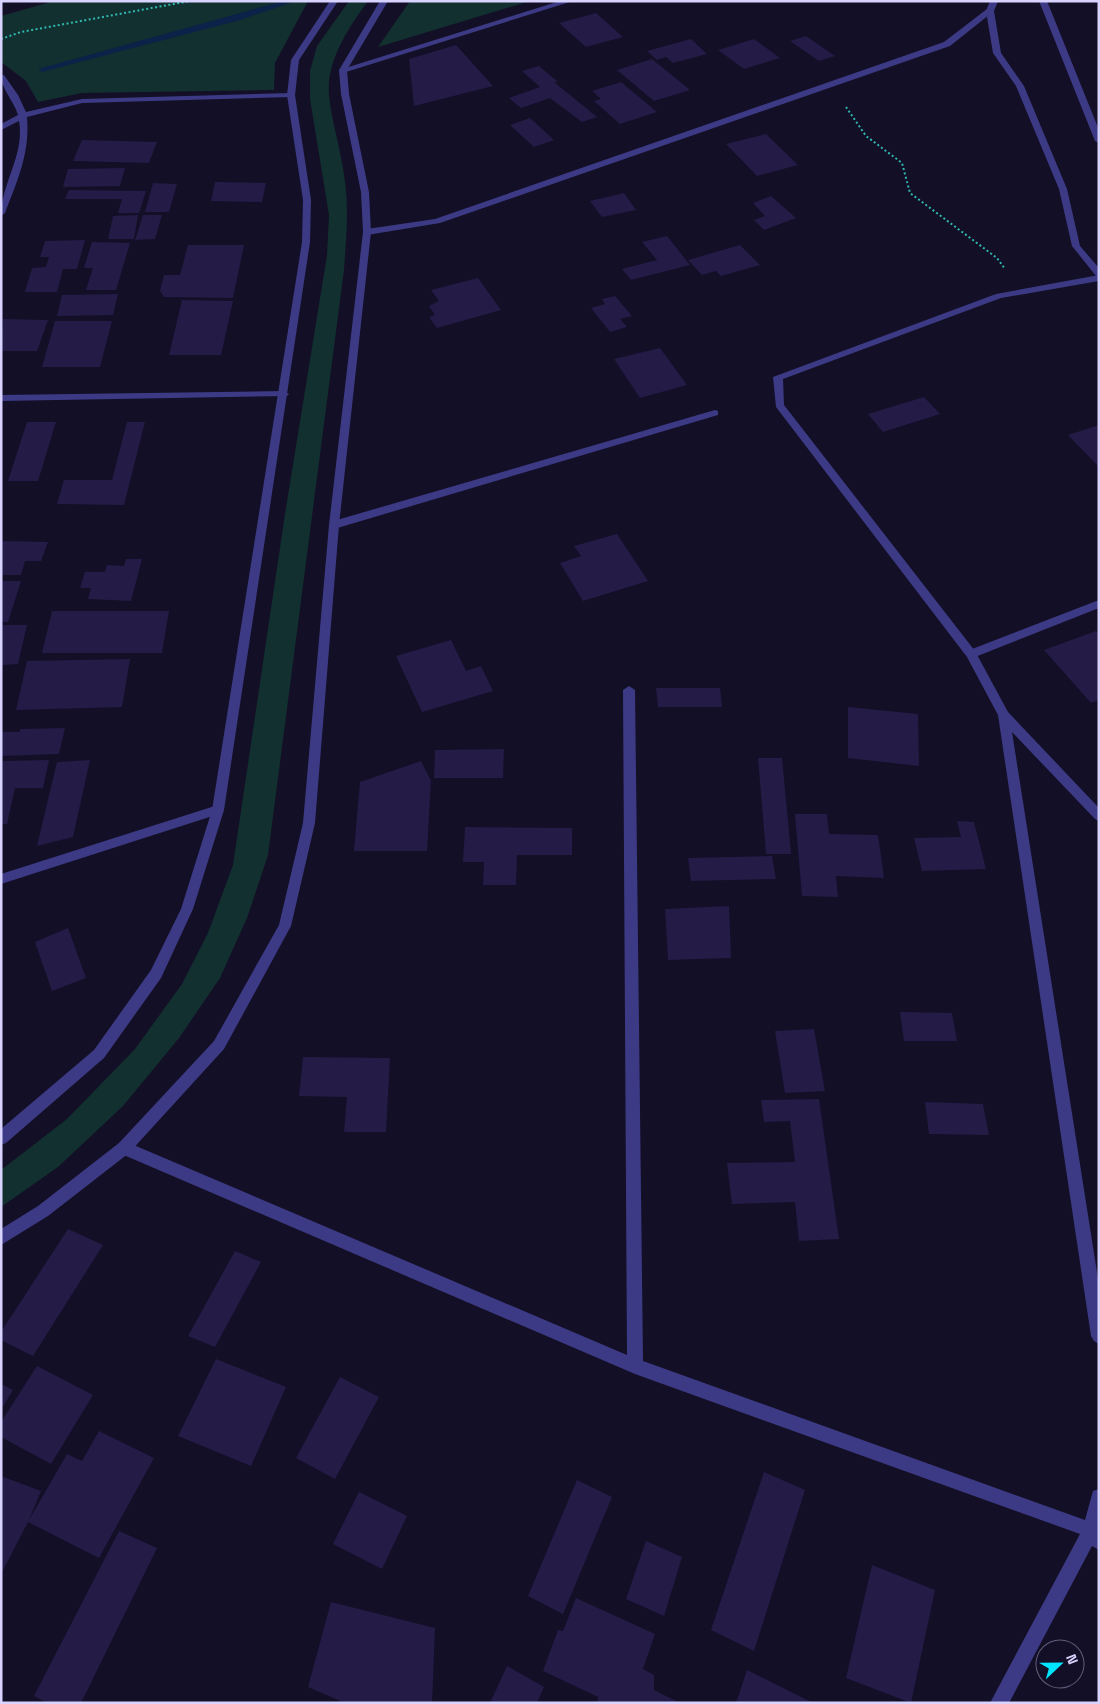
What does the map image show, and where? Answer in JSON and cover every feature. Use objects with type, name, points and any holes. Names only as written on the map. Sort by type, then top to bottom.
[{"type":"street","points":[[1,1138],[99,1054],[156,974],[187,909],[218,810],[284,394],[306,242],[307,200],[291,95],[296,60],[334,1]]},
{"type":"street","points":[[1,1238],[43,1211],[124,1148],[219,1045],[285,926],[309,823],[334,525],[366,232],[365,192],[345,94],[343,70],[384,1]]},
{"type":"street","points":[[343,70],[569,1]]},
{"type":"street","points":[[366,232],[437,221],[947,44],[990,11],[994,1]]},
{"type":"street","points":[[1043,1],[1099,142]]},
{"type":"street","points":[[990,11],[997,53],[1020,86],[1031,112],[1062,189],[1076,246],[1099,276],[998,296],[778,376],[779,405],[971,654],[1004,715],[1099,816]]},
{"type":"street","points":[[1,77],[14,92],[24,115],[26,144],[1,213]]},
{"type":"street","points":[[1,128],[24,115],[82,101],[291,95]]},
{"type":"street","points":[[1,398],[284,394]]},
{"type":"street","points":[[334,525],[715,413]]},
{"type":"street","points":[[971,654],[1099,604]]},
{"type":"street","points":[[629,690],[635,1366]]},
{"type":"street","points":[[1004,715],[1099,1336]]},
{"type":"street","points":[[1,879],[218,810]]},
{"type":"street","points":[[124,1148],[635,1366],[1095,1536]]},
{"type":"street","points":[[999,1703],[1095,1536],[1099,1497]]},
{"type":"path","points":[[1,39],[21,32],[190,1]]},
{"type":"path","points":[[831,85],[866,136],[902,163],[910,193],[997,258],[1022,292]]},
{"type":"green space","points":[[54,1],[308,1],[275,63],[274,90],[82,93],[38,102],[26,81],[1,62],[1,16]]},
{"type":"green space","points":[[349,1],[368,1],[340,45],[331,70],[329,82],[330,106],[344,171],[347,204],[344,270],[268,855],[247,918],[220,978],[179,1038],[123,1106],[58,1167],[1,1207],[1,1170],[67,1119],[135,1049],[182,984],[208,933],[233,865],[285,514],[327,255],[329,215],[310,99],[310,71],[317,46]]},
{"type":"green space","points":[[410,1],[530,1],[378,47]]},
{"type":"building","points":[[596,13],[623,37],[586,47],[559,23]]},
{"type":"building","points":[[806,36],[835,56],[819,61],[790,41]]},
{"type":"building","points":[[691,39],[707,54],[673,63],[666,57],[657,60],[647,51]]},
{"type":"building","points":[[754,39],[780,58],[744,69],[718,50]]},
{"type":"building","points":[[456,45],[493,86],[414,106],[409,59]]},
{"type":"building","points":[[652,59],[690,90],[654,101],[617,70]]},
{"type":"building","points":[[539,66],[558,82],[554,82],[597,117],[582,122],[550,98],[521,108],[509,98],[540,87],[522,71]]},
{"type":"building","points":[[621,82],[657,112],[620,124],[594,101],[601,99],[592,91]]},
{"type":"building","points":[[530,118],[554,140],[534,147],[510,125]]},
{"type":"building","points":[[766,134],[798,165],[757,176],[726,144]]},
{"type":"building","points":[[82,140],[157,142],[149,163],[73,161]]},
{"type":"building","points":[[125,168],[120,186],[63,187],[68,169]]},
{"type":"building","points":[[215,182],[266,183],[262,202],[211,201]]},
{"type":"building","points":[[153,183],[177,184],[169,212],[145,212]]},
{"type":"building","points":[[69,190],[146,191],[139,213],[118,213],[122,199],[65,199]]},
{"type":"building","points":[[624,193],[636,210],[602,217],[590,201]]},
{"type":"building","points":[[771,196],[796,218],[764,230],[754,220],[765,216],[753,203]]},
{"type":"building","points":[[138,215],[134,239],[108,239],[113,216]]},
{"type":"building","points":[[143,215],[162,215],[155,239],[135,240]]},
{"type":"building","points":[[667,236],[690,265],[631,280],[622,269],[657,260],[642,242]]},
{"type":"building","points":[[85,240],[77,269],[63,269],[57,292],[25,292],[32,268],[46,267],[49,257],[40,257],[45,241]]},
{"type":"building","points":[[92,242],[130,243],[116,290],[86,290],[93,268],[84,268]]},
{"type":"building","points":[[188,245],[244,245],[233,298],[164,297],[160,291],[164,275],[180,275]]},
{"type":"building","points":[[740,245],[760,265],[721,276],[716,271],[702,275],[688,260]]},
{"type":"building","points":[[478,278],[501,310],[437,328],[429,317],[435,315],[429,306],[439,301],[431,290]]},
{"type":"building","points":[[118,294],[113,315],[57,316],[62,295]]},
{"type":"building","points":[[615,296],[632,316],[620,319],[627,327],[610,332],[591,308],[605,304],[602,299]]},
{"type":"building","points":[[182,300],[233,301],[221,355],[169,355]]},
{"type":"building","points":[[3,319],[48,320],[37,351],[1,351]]},
{"type":"building","points":[[55,321],[112,321],[100,367],[42,367]]},
{"type":"building","points":[[660,348],[687,385],[640,398],[614,359]]},
{"type":"building","points":[[924,397],[940,414],[883,432],[868,414]]},
{"type":"building","points":[[27,422],[56,422],[38,481],[8,481]]},
{"type":"building","points":[[127,422],[145,422],[124,505],[57,504],[64,480],[112,480]]},
{"type":"building","points":[[1099,425],[1099,467],[1068,435]]},
{"type":"building","points":[[617,534],[648,581],[583,601],[560,563],[581,556],[574,546]]},
{"type":"building","points":[[1,541],[48,542],[41,561],[25,561],[21,575],[1,575]]},
{"type":"building","points":[[126,559],[142,559],[131,601],[88,599],[91,588],[80,588],[85,572],[105,572],[107,565],[124,566]]},
{"type":"building","points":[[1,581],[21,581],[8,622],[1,622]]},
{"type":"building","points":[[52,611],[169,611],[162,653],[42,653]]},
{"type":"building","points":[[1,625],[27,625],[18,664],[1,665]]},
{"type":"building","points":[[1096,631],[1099,634],[1099,700],[1091,703],[1044,650]]},
{"type":"building","points":[[451,640],[466,671],[481,666],[493,691],[422,712],[396,656]]},
{"type":"building","points":[[130,659],[122,707],[16,710],[27,661]]},
{"type":"building","points":[[656,688],[720,688],[722,707],[658,707]]},
{"type":"building","points":[[848,707],[918,714],[919,766],[848,758]]},
{"type":"building","points":[[65,728],[59,754],[1,756],[1,732],[20,732],[20,729]]},
{"type":"building","points":[[504,749],[503,778],[434,778],[435,750]]},
{"type":"building","points":[[758,758],[782,758],[791,854],[766,854]]},
{"type":"building","points":[[49,760],[43,788],[15,788],[7,824],[1,824],[1,761]]},
{"type":"building","points":[[90,760],[73,837],[37,846],[57,762]]},
{"type":"building","points":[[421,761],[431,781],[427,851],[354,851],[360,782]]},
{"type":"building","points":[[795,814],[827,814],[829,834],[878,835],[884,878],[836,876],[838,897],[802,896]]},
{"type":"building","points":[[957,821],[974,822],[986,869],[922,871],[914,838],[961,837]]},
{"type":"building","points":[[465,827],[572,828],[572,855],[517,855],[516,885],[483,885],[484,862],[463,862]]},
{"type":"building","points":[[772,856],[776,879],[691,881],[688,858]]},
{"type":"building","points":[[729,906],[731,958],[668,960],[665,909]]},
{"type":"building","points":[[68,928],[86,978],[52,991],[35,942]]},
{"type":"building","points":[[900,1012],[952,1013],[957,1041],[904,1041]]},
{"type":"building","points":[[814,1029],[825,1091],[785,1093],[775,1031]]},
{"type":"building","points":[[303,1057],[390,1058],[386,1132],[344,1132],[347,1097],[299,1096]]},
{"type":"building","points":[[819,1099],[839,1239],[799,1241],[795,1202],[732,1204],[727,1163],[795,1162],[790,1121],[764,1122],[761,1100]]},
{"type":"building","points":[[925,1102],[983,1104],[989,1135],[929,1134]]},
{"type":"building","points":[[68,1229],[103,1245],[33,1356],[1,1340],[1,1332]]},
{"type":"building","points":[[235,1251],[261,1262],[215,1347],[188,1336]]},
{"type":"building","points":[[216,1359],[286,1387],[251,1466],[178,1436]]},
{"type":"building","points":[[37,1366],[93,1395],[51,1464],[1,1437],[1,1422]]},
{"type":"building","points":[[340,1377],[379,1397],[335,1479],[296,1458]]},
{"type":"building","points":[[1,1384],[13,1390],[1,1410]]},
{"type":"building","points":[[99,1431],[154,1458],[99,1558],[28,1522],[1,1574],[1,1476],[41,1491],[29,1520],[67,1454],[82,1461]]},
{"type":"building","points":[[764,1472],[805,1490],[754,1651],[711,1630]]},
{"type":"building","points":[[577,1480],[612,1497],[563,1614],[528,1596]]},
{"type":"building","points":[[359,1492],[407,1516],[382,1569],[333,1544]]},
{"type":"building","points":[[119,1531],[157,1548],[81,1703],[47,1703],[34,1696]]},
{"type":"building","points":[[646,1541],[682,1557],[664,1616],[626,1599]]},
{"type":"building","points":[[872,1565],[935,1590],[911,1703],[846,1678]]},
{"type":"building","points":[[576,1598],[655,1634],[643,1669],[654,1675],[654,1690],[680,1703],[597,1703],[598,1697],[543,1671],[558,1630],[563,1631]]},
{"type":"building","points":[[331,1602],[435,1628],[432,1703],[345,1703],[308,1687]]},
{"type":"building","points":[[507,1666],[544,1687],[537,1703],[490,1703]]},
{"type":"building","points":[[747,1670],[813,1703],[736,1703]]},
{"type":"waterway","points":[[42,69],[237,18],[292,1]]}]
